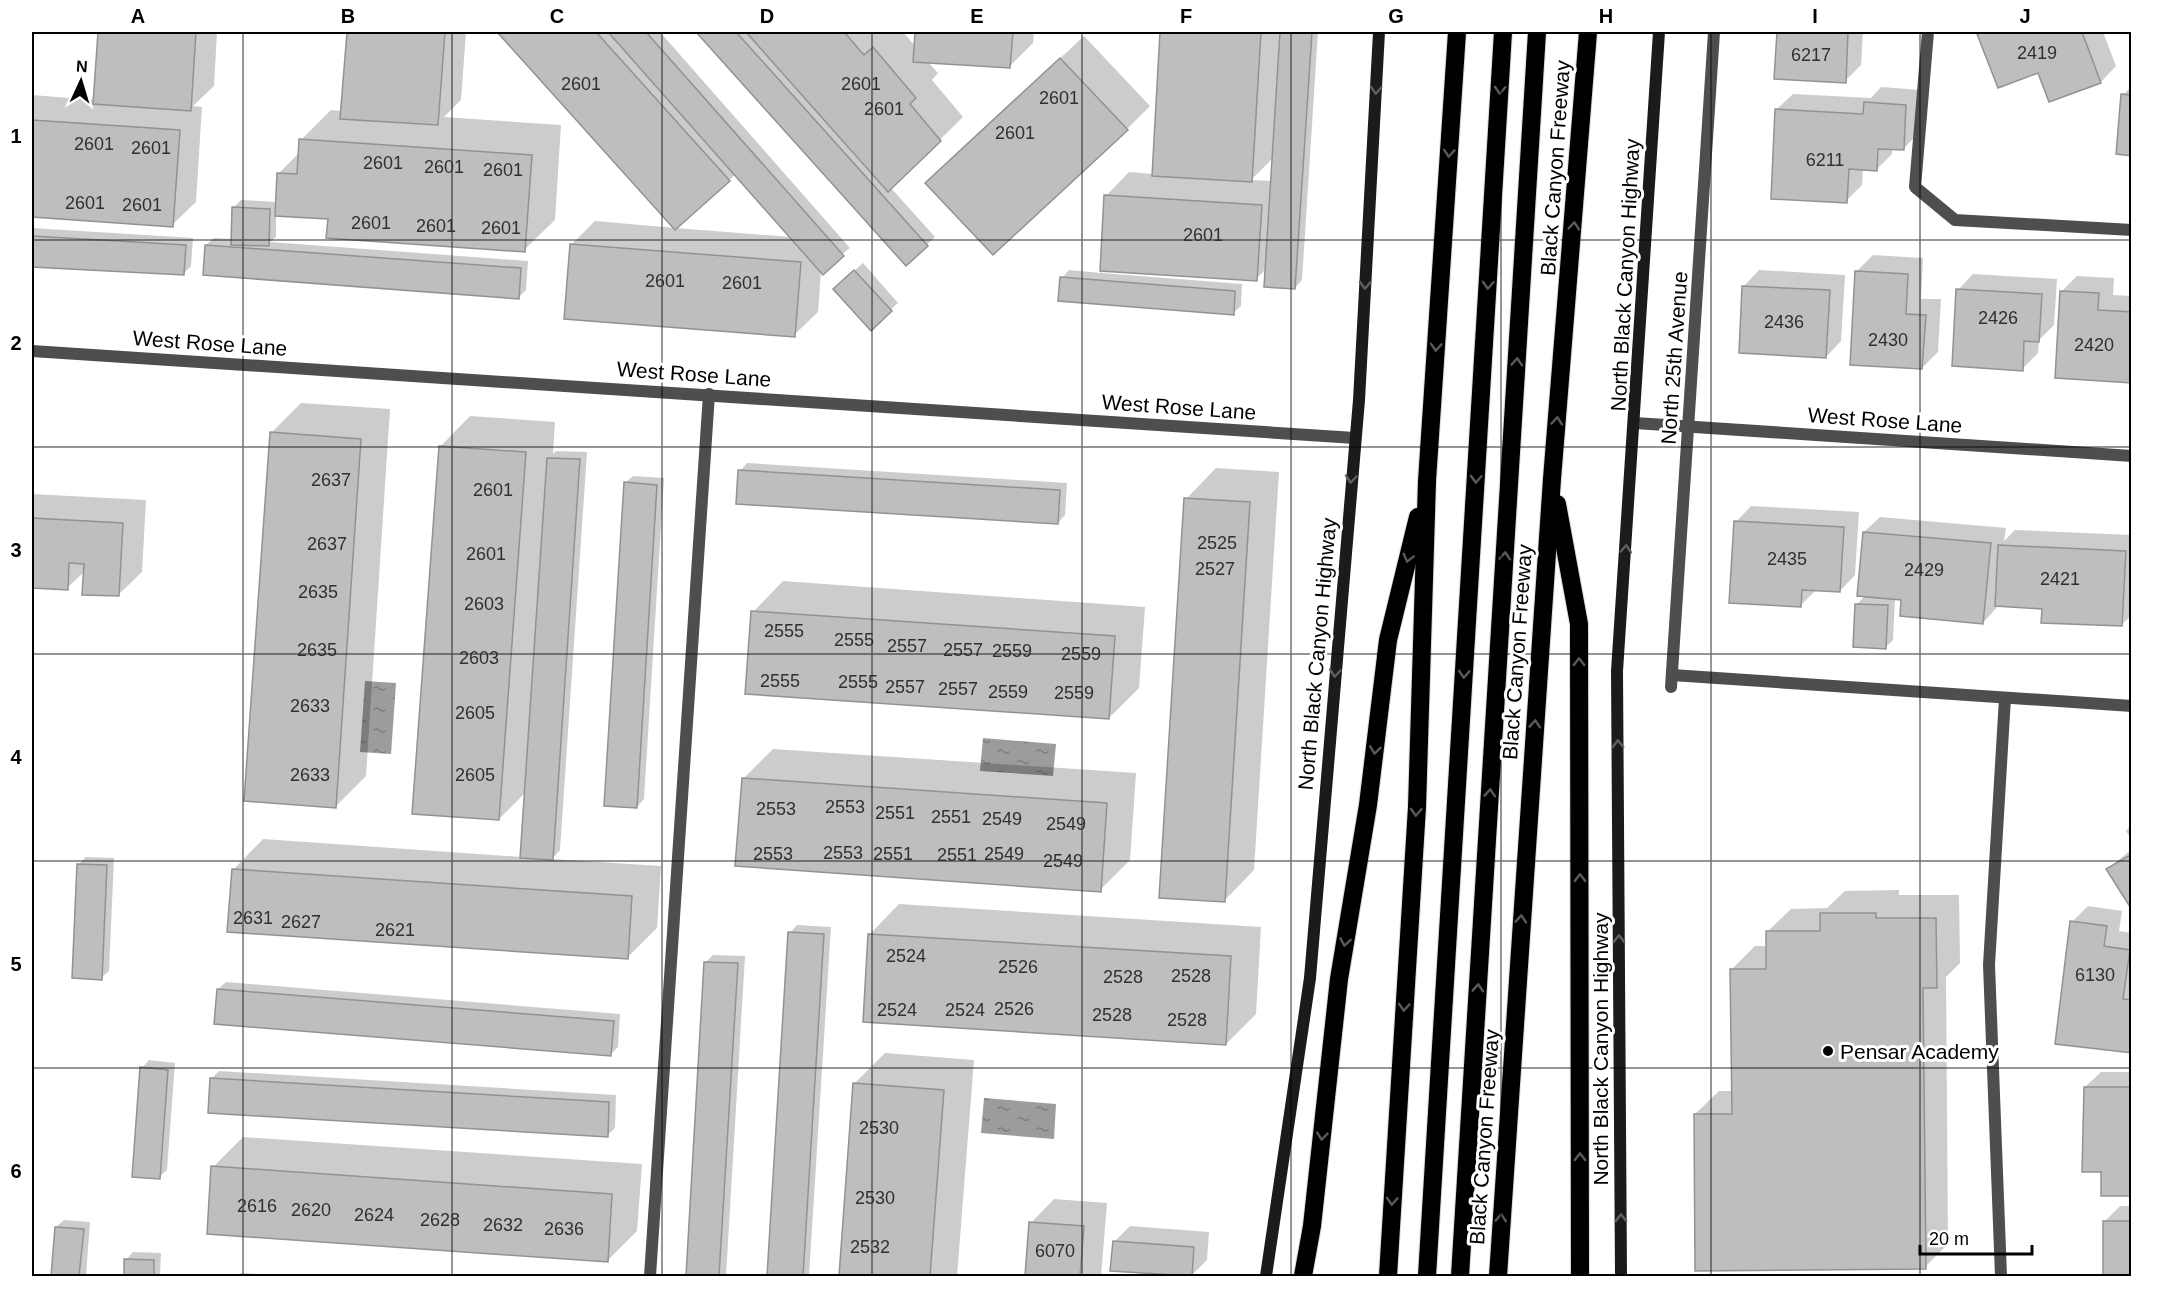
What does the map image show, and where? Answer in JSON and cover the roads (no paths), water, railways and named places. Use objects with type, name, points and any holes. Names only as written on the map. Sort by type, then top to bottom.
[{"type":"highway","points":[[1388,1276],[1417,807],[1427,481],[1457,32]]},
{"type":"highway","points":[[1427,1276],[1503,32]]},
{"type":"highway","points":[[1460,1276],[1537,32]]},
{"type":"highway","name":"Black Canyon Freeway","points":[[1498,1276],[1552,479],[1588,32]]},
{"type":"highway","points":[[1552,479],[1579,624],[1580,1276]]},
{"type":"highway","points":[[1303,1276],[1312,1226],[1339,979],[1368,805],[1388,640],[1427,481]]},
{"type":"main road","name":"North Black Canyon Highway","points":[[1266,1276],[1310,978],[1355,438],[1379,32]]},
{"type":"main road","name":"North Black Canyon Highway","points":[[1621,1276],[1617,671],[1659,32]]},
{"type":"street","name":"North 25th Avenue","points":[[1714,32],[1672,681],[2005,698]]},
{"type":"street","points":[[1928,32],[1915,187],[1955,220],[2132,230]]},
{"type":"street","name":"West Rose Lane","points":[[32,351],[1355,438]]},
{"type":"street","points":[[650,1276],[710,394]]},
{"type":"street","name":"West Rose Lane","points":[[1635,423],[2132,456]]},
{"type":"street","points":[[2001,1276],[1989,965],[2005,698],[2132,706]]},
{"type":"water","points":[[365,681],[396,683],[391,754],[360,752]]},
{"type":"water","points":[[983,738],[1056,744],[1053,776],[980,771]]},
{"type":"water","points":[[984,1098],[1056,1104],[1054,1139],[981,1133]]},
{"type":"place","name":"Pensar Academy","points":[[1828,1051]]}]
